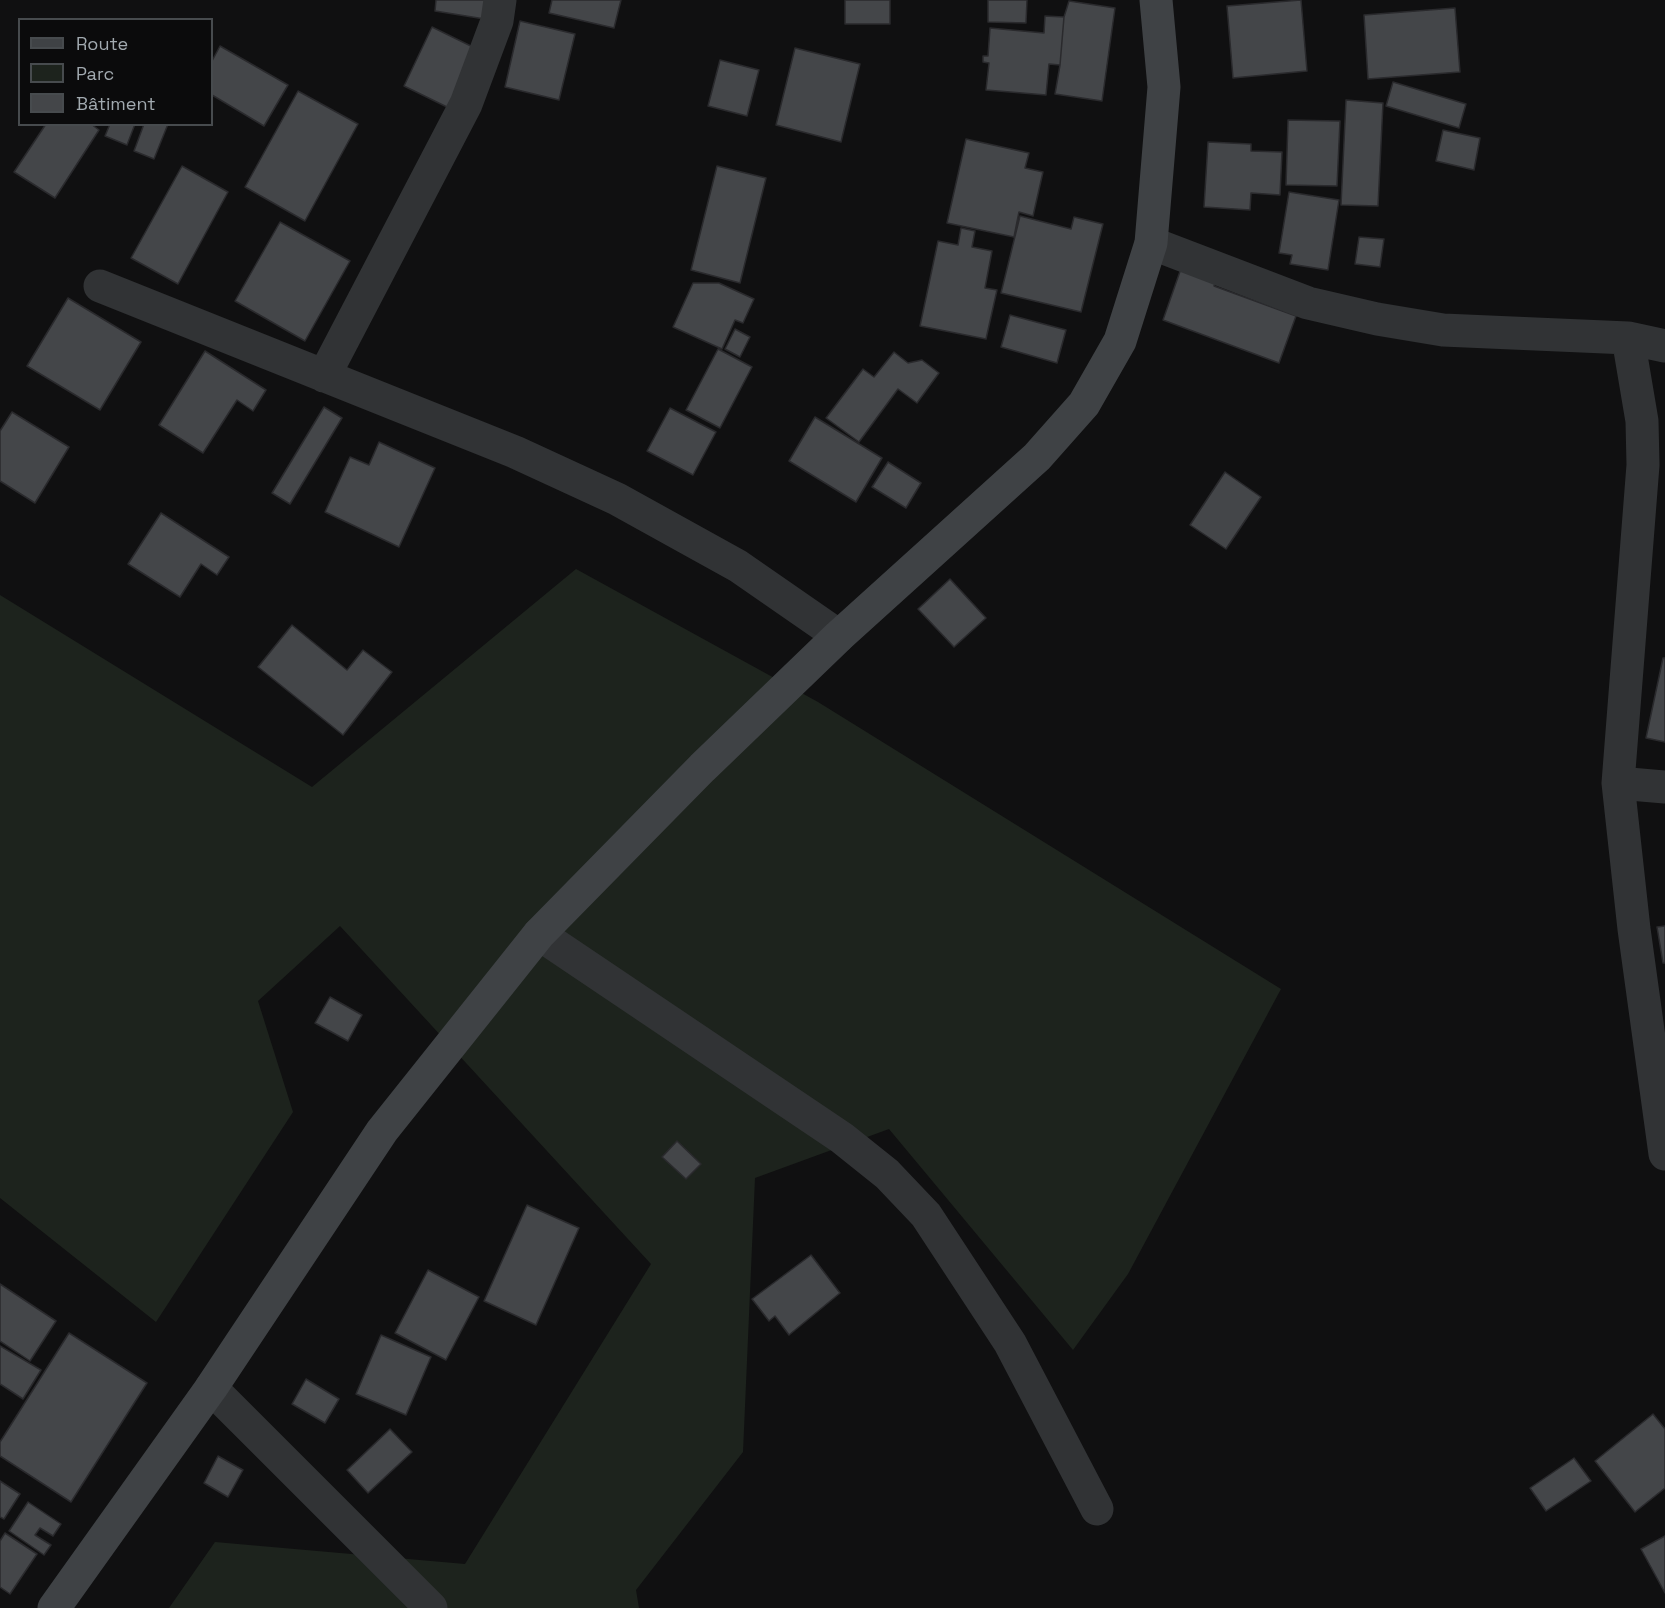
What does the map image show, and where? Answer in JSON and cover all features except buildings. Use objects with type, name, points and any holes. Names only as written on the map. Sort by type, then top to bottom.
[{"type":"street","points":[[324,376],[465,104],[497,21],[500,0]]},
{"type":"street","points":[[54,1608],[211,1388],[382,1131],[539,934],[702,768],[839,636],[1037,457],[1084,404],[1120,341],[1151,243],[1164,87],[1162,1]]},
{"type":"street","points":[[1151,243],[1308,303],[1377,319],[1443,330],[1628,338],[1665,346]]},
{"type":"street","points":[[100,286],[515,452],[618,499],[738,566],[839,636]]},
{"type":"street","points":[[1628,338],[1642,421],[1643,465],[1618,783],[1634,929],[1665,1154]]},
{"type":"street","points":[[1618,783],[1665,787]]},
{"type":"street","points":[[539,934],[842,1138],[887,1174],[926,1215],[1011,1343],[1096,1509]]},
{"type":"street","points":[[211,1388],[430,1608]]},
{"type":"green space","points":[[576,569],[818,702],[1281,989],[1128,1274],[1073,1350],[889,1129],[755,1178],[743,1452],[636,1590],[639,1608],[169,1608],[215,1542],[465,1564],[651,1264],[340,926],[258,1001],[293,1112],[156,1322],[0,1198],[0,595],[312,787]]}]
